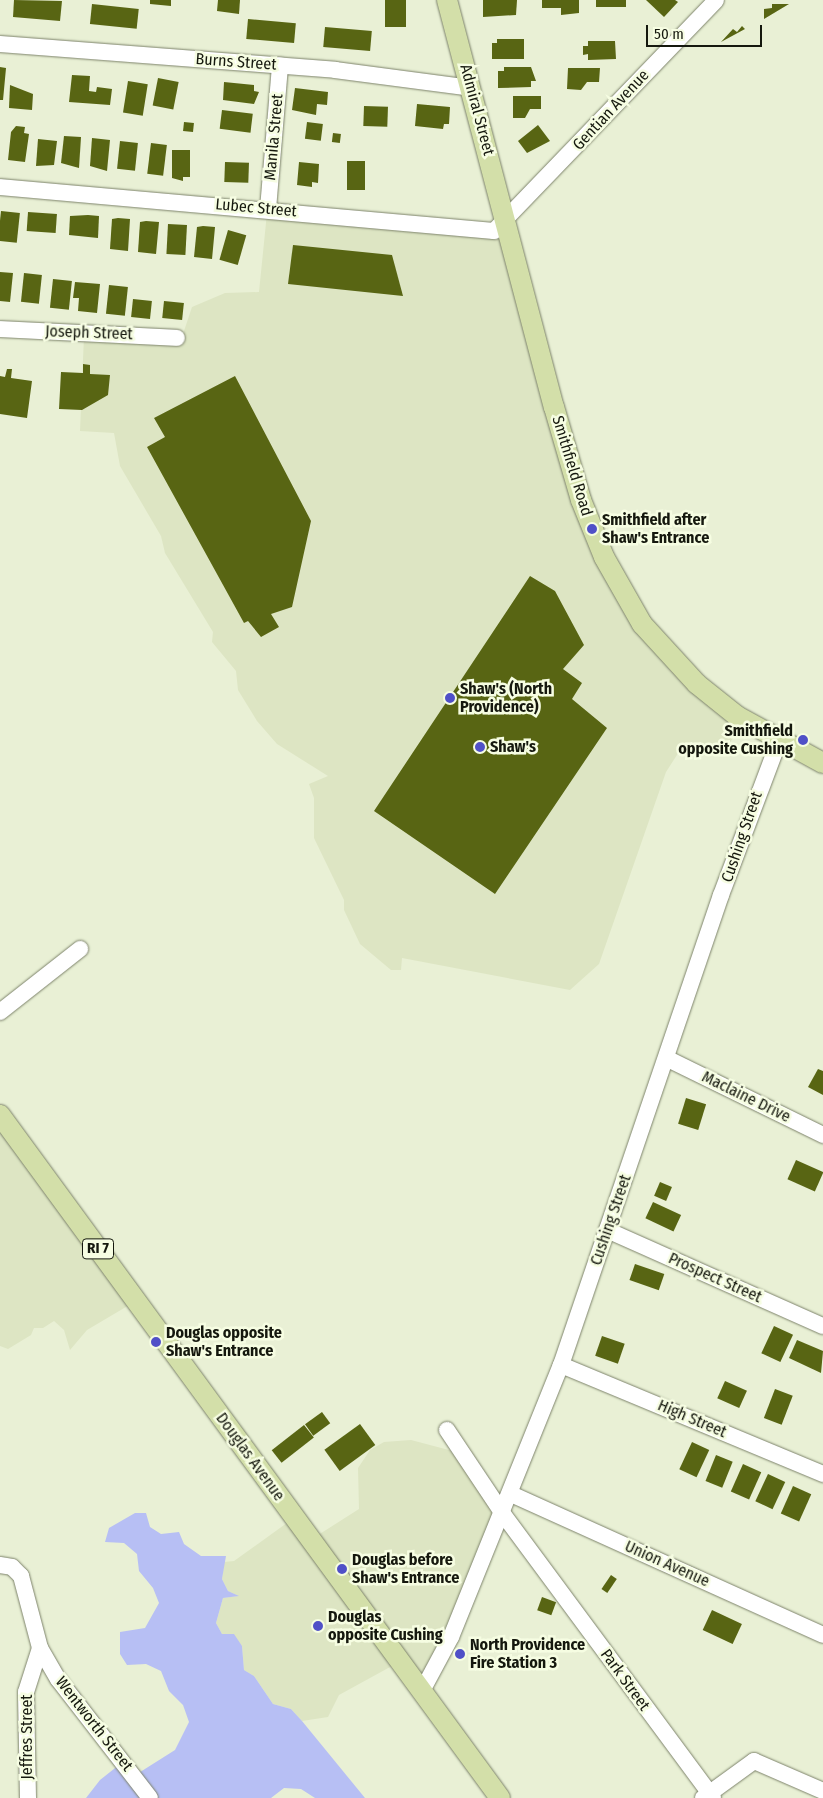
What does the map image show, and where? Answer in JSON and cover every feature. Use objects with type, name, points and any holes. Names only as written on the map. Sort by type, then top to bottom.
[{"type":"main road","name":"Admiral Street","points":[[447,0],[507,220]]},
{"type":"main road","name":"Smithfield Road","points":[[507,220],[556,416],[581,500],[604,556],[642,624],[681,668],[737,716],[779,741],[823,763]]},
{"type":"main road","name":"Douglas Avenue","points":[[0,1116],[500,1798]]},
{"type":"street","name":"Gentian Avenue","points":[[507,220],[716,0]]},
{"type":"street","name":"Burns Street","points":[[0,44],[280,65],[471,88]]},
{"type":"street","name":"Manila Street","points":[[268,209],[280,65]]},
{"type":"street","name":"Lubec Street","points":[[0,187],[268,209],[478,231],[494,231],[507,220]]},
{"type":"street","name":"Joseph Street","points":[[0,329],[177,338]]},
{"type":"street","name":"Cushing Street","points":[[422,1691],[451,1637],[562,1366],[607,1230],[668,1059],[721,895],[779,741]]},
{"type":"street","points":[[0,1012],[80,949]]},
{"type":"street","name":"Maclaine Drive","points":[[668,1059],[823,1135]]},
{"type":"street","name":"Prospect Street","points":[[607,1230],[823,1326]]},
{"type":"street","name":"High Street","points":[[562,1366],[823,1474]]},
{"type":"street","name":"Park Street","points":[[447,1430],[503,1514],[709,1796]]},
{"type":"street","name":"Union Avenue","points":[[511,1494],[823,1635]]},
{"type":"street","name":"Wentworth Street","points":[[0,1565],[12,1567],[21,1576],[40,1648],[58,1679],[150,1798]]},
{"type":"street","name":"Jeffres Street","points":[[28,1798],[26,1692],[40,1648]]},
{"type":"street","points":[[709,1796],[754,1761],[823,1791]]},
{"type":"shaded area","points":[[267,213],[510,234],[602,536],[653,623],[743,726],[722,752],[684,744],[666,772],[599,964],[570,990],[402,958],[401,970],[391,970],[360,944],[344,910],[344,900],[314,838],[314,798],[309,784],[328,776],[277,744],[257,721],[238,690],[236,671],[212,642],[213,632],[165,553],[161,536],[120,466],[114,433],[80,431],[84,336],[182,337],[192,307],[225,293],[259,292]]},
{"type":"shaded area","points":[[0,1113],[136,1301],[87,1330],[70,1350],[64,1330],[54,1321],[43,1328],[34,1328],[31,1335],[8,1349],[0,1346]]},
{"type":"shaded area","points":[[411,1440],[464,1454],[508,1502],[424,1686],[401,1661],[339,1695],[328,1717],[302,1721],[291,1709],[273,1704],[254,1676],[244,1670],[242,1646],[222,1634],[216,1623],[223,1598],[238,1596],[228,1591],[222,1579],[224,1562],[234,1561],[298,1515],[315,1537],[359,1509],[358,1468],[370,1450],[384,1442]]},
{"type":"shaded area","points":[[135,1513],[146,1513],[150,1527],[161,1534],[179,1532],[184,1544],[201,1556],[226,1556],[222,1579],[228,1591],[239,1596],[223,1598],[216,1623],[222,1634],[234,1634],[242,1646],[244,1670],[254,1676],[273,1704],[291,1709],[365,1798],[315,1798],[301,1789],[284,1788],[271,1798],[86,1798],[100,1780],[124,1761],[137,1774],[175,1750],[189,1722],[183,1705],[169,1691],[161,1671],[146,1664],[127,1665],[120,1654],[120,1632],[145,1628],[159,1603],[153,1588],[139,1571],[137,1554],[124,1543],[105,1542],[109,1528]]},
{"type":"building","points":[[14,0],[62,1],[60,21],[13,17]]},
{"type":"building","points":[[150,0],[171,0],[171,6],[150,4]]},
{"type":"building","points":[[218,0],[240,0],[239,14],[217,11]]},
{"type":"building","points":[[385,0],[406,0],[406,27],[385,27]]},
{"type":"building","points":[[483,0],[517,0],[516,15],[483,17]]},
{"type":"building","points":[[542,0],[579,0],[579,13],[561,15],[561,8],[542,8]]},
{"type":"building","points":[[596,0],[626,0],[626,7],[596,7]]},
{"type":"building","points":[[646,0],[675,0],[678,2],[664,17]]},
{"type":"building","points":[[92,4],[139,9],[137,29],[90,24]]},
{"type":"building","points":[[772,4],[789,4],[764,19],[764,9],[772,8]]},
{"type":"building","points":[[248,19],[296,23],[294,43],[246,39]]},
{"type":"building","points":[[742,26],[745,29],[721,42],[733,29],[737,32]]},
{"type":"building","points":[[325,27],[372,31],[370,51],[323,47]]},
{"type":"building","points":[[497,39],[524,39],[524,59],[492,59],[492,43],[497,43]]},
{"type":"building","points":[[588,41],[615,41],[616,59],[588,60],[588,54],[583,55],[583,46],[588,46]]},
{"type":"building","points":[[0,67],[6,68],[3,100],[0,100]]},
{"type":"building","points":[[504,67],[531,67],[536,81],[531,81],[531,87],[498,88],[498,71],[504,71]]},
{"type":"building","points":[[568,68],[600,68],[599,82],[587,82],[581,90],[567,89]]},
{"type":"building","points":[[72,75],[90,76],[89,91],[96,92],[97,87],[112,89],[110,105],[69,102]]},
{"type":"building","points":[[158,78],[179,82],[173,109],[153,105]]},
{"type":"building","points":[[128,81],[148,84],[143,116],[123,113]]},
{"type":"building","points":[[224,82],[254,85],[254,91],[259,92],[254,104],[223,100]]},
{"type":"building","points":[[10,85],[33,94],[32,110],[9,108]]},
{"type":"building","points":[[295,88],[328,92],[327,105],[317,104],[316,115],[292,110]]},
{"type":"building","points":[[513,96],[541,96],[541,109],[530,109],[525,118],[513,118]]},
{"type":"building","points":[[417,104],[450,107],[449,124],[444,124],[443,129],[415,126]]},
{"type":"building","points":[[364,106],[388,107],[387,127],[363,126]]},
{"type":"building","points":[[222,110],[253,114],[250,133],[220,129]]},
{"type":"building","points":[[184,122],[194,123],[193,132],[183,131]]},
{"type":"building","points":[[307,122],[323,124],[321,141],[305,139]]},
{"type":"building","points":[[538,125],[550,141],[527,153],[518,141]]},
{"type":"building","points":[[16,126],[25,127],[24,133],[29,134],[25,162],[8,160],[11,132]]},
{"type":"building","points":[[333,133],[341,134],[340,143],[332,142]]},
{"type":"building","points":[[64,136],[81,137],[79,168],[61,163]]},
{"type":"building","points":[[92,138],[110,140],[107,171],[90,166]]},
{"type":"building","points":[[38,139],[57,141],[54,165],[36,166]]},
{"type":"building","points":[[120,141],[138,143],[135,171],[117,169]]},
{"type":"building","points":[[151,143],[167,145],[163,176],[147,174]]},
{"type":"building","points":[[172,150],[190,150],[190,177],[183,177],[183,181],[172,178]]},
{"type":"building","points":[[347,161],[365,161],[365,190],[347,190]]},
{"type":"building","points":[[225,162],[249,163],[248,183],[224,182]]},
{"type":"building","points":[[299,162],[319,164],[318,183],[312,182],[312,187],[297,185]]},
{"type":"building","points":[[1,211],[20,213],[17,243],[0,241]]},
{"type":"building","points":[[28,212],[57,214],[56,233],[27,231]]},
{"type":"building","points":[[70,216],[99,216],[98,238],[69,235]]},
{"type":"building","points":[[112,219],[130,219],[128,251],[110,249]]},
{"type":"building","points":[[140,222],[159,222],[156,254],[138,252]]},
{"type":"building","points":[[168,224],[187,225],[185,255],[166,254]]},
{"type":"building","points":[[197,227],[215,227],[212,259],[194,257]]},
{"type":"building","points":[[228,230],[246,235],[238,265],[219,260]]},
{"type":"building","points":[[293,245],[392,255],[403,296],[288,284]]},
{"type":"building","points":[[0,272],[13,273],[10,302],[0,301]]},
{"type":"building","points":[[24,273],[42,275],[39,304],[21,302]]},
{"type":"building","points":[[53,279],[72,281],[69,310],[50,308]]},
{"type":"building","points":[[75,282],[100,284],[97,313],[78,311],[79,298],[73,298]]},
{"type":"building","points":[[109,285],[128,287],[125,316],[106,314]]},
{"type":"building","points":[[133,299],[152,301],[150,319],[131,317]]},
{"type":"building","points":[[164,301],[184,303],[182,320],[162,318]]},
{"type":"building","points":[[83,364],[90,365],[90,374],[110,375],[108,395],[82,410],[59,409],[61,372],[83,373]]},
{"type":"building","points":[[7,369],[12,369],[11,378],[32,381],[27,418],[0,414],[0,376],[5,377]]},
{"type":"building","points":[[235,376],[311,521],[292,607],[271,614],[279,627],[261,637],[248,621],[244,623],[147,447],[165,437],[154,418]]},
{"type":"building","points":[[530,576],[555,591],[584,645],[563,669],[582,683],[572,699],[607,728],[495,894],[374,811]]},
{"type":"building","points":[[818,1069],[823,1071],[823,1095],[808,1087]]},
{"type":"building","points":[[686,1098],[706,1104],[698,1130],[678,1124]]},
{"type":"building","points":[[796,1160],[823,1172],[815,1191],[787,1179]]},
{"type":"building","points":[[660,1182],[672,1187],[666,1201],[654,1196]]},
{"type":"building","points":[[653,1202],[681,1215],[673,1231],[645,1218]]},
{"type":"building","points":[[635,1264],[664,1274],[659,1290],[629,1280]]},
{"type":"building","points":[[774,1326],[793,1335],[780,1362],[761,1353]]},
{"type":"building","points":[[602,1336],[625,1344],[618,1364],[595,1356]]},
{"type":"building","points":[[797,1340],[823,1351],[821,1373],[789,1358]]},
{"type":"building","points":[[725,1381],[747,1391],[739,1408],[717,1398]]},
{"type":"building","points":[[775,1389],[793,1396],[782,1425],[764,1418]]},
{"type":"building","points":[[322,1412],[330,1423],[313,1436],[305,1424]]},
{"type":"building","points":[[360,1424],[375,1445],[340,1471],[324,1450]]},
{"type":"building","points":[[304,1425],[314,1438],[282,1463],[272,1450]]},
{"type":"building","points":[[692,1442],[709,1450],[697,1477],[679,1469]]},
{"type":"building","points":[[716,1455],[733,1462],[722,1488],[706,1481]]},
{"type":"building","points":[[743,1464],[761,1472],[749,1500],[731,1491]]},
{"type":"building","points":[[768,1474],[785,1482],[773,1509],[755,1501]]},
{"type":"building","points":[[793,1486],[811,1494],[799,1522],[781,1513]]},
{"type":"building","points":[[611,1575],[617,1579],[607,1593],[601,1589]]},
{"type":"building","points":[[542,1597],[556,1602],[551,1615],[537,1610]]},
{"type":"building","points":[[712,1610],[742,1624],[733,1644],[703,1630]]},
{"type":"place","name":"Smithfield after Shaw's Entrance","points":[[592,529]]},
{"type":"place","name":"Shaw's (North Providence)","points":[[450,698]]},
{"type":"place","name":"Smithfield opposite Cushing","points":[[803,740]]},
{"type":"place","name":"Shaw's","points":[[480,747]]},
{"type":"place","name":"Douglas opposite Shaw's Entrance","points":[[156,1342]]},
{"type":"place","name":"Douglas before Shaw's Entrance","points":[[342,1569]]},
{"type":"place","name":"Douglas opposite Cushing","points":[[318,1626]]},
{"type":"place","name":"North Providence Fire Station 3","points":[[460,1654]]}]
